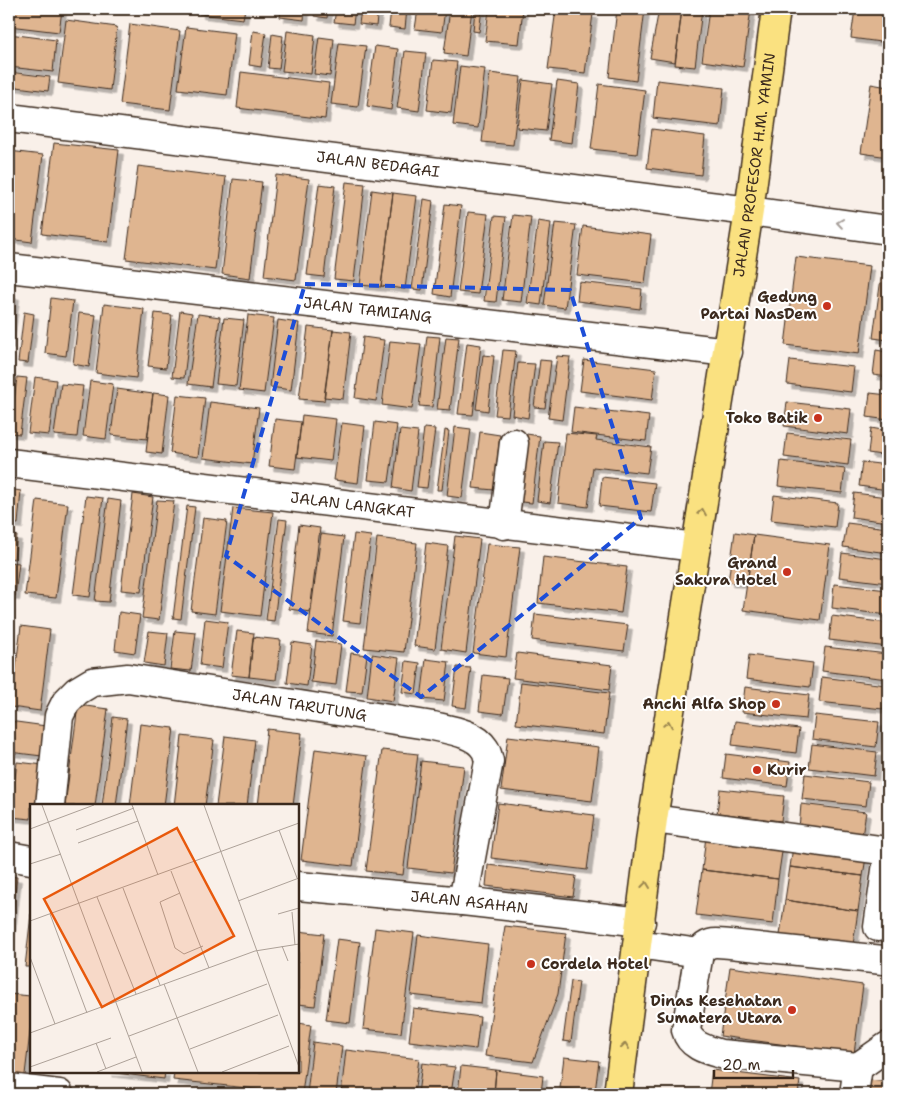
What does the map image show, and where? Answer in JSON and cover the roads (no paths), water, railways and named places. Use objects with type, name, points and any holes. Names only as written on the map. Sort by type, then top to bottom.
[{"type":"main road","name":"JALAN PROFESOR H.M. YAMIN","points":[[618,1094],[653,819],[728,352],[776,9]]},
{"type":"street","name":"JALAN BEDAGAI","points":[[9,118],[749,210],[888,230]]},
{"type":"street","name":"JALAN TAMIANG","points":[[9,268],[728,352]]},
{"type":"street","points":[[504,525],[514,442]]},
{"type":"street","name":"JALAN LANGKAT","points":[[9,463],[696,548]]},
{"type":"street","name":"JALAN TARUTUNG","points":[[50,804],[59,716],[66,702],[77,691],[92,682],[128,678],[462,732],[476,740],[485,749],[489,761],[462,901]]},
{"type":"street","points":[[653,819],[888,851]]},
{"type":"street","points":[[9,856],[30,860]]},
{"type":"street","points":[[888,856],[881,950],[713,943],[705,945],[699,953],[686,1030],[692,1042],[705,1050],[721,1054],[858,1067],[888,1046]]},
{"type":"street","name":"JALAN ASAHAN","points":[[299,886],[462,901],[640,933],[699,953]]},
{"type":"street","points":[[854,1094],[858,1067]]},
{"type":"street","points":[[9,1088],[59,1094]]},
{"type":"place","name":"Gedung Partai NasDem","points":[[827,306]]},
{"type":"place","name":"Toko Batik","points":[[818,418]]},
{"type":"place","name":"Grand Sakura Hotel","points":[[787,572]]},
{"type":"place","name":"Anchi Alfa Shop","points":[[776,704]]},
{"type":"place","name":"Kurir","points":[[757,770]]},
{"type":"place","name":"Cordela Hotel","points":[[531,964]]},
{"type":"place","name":"Dinas Kesehatan Sumatera Utara","points":[[792,1010]]}]
